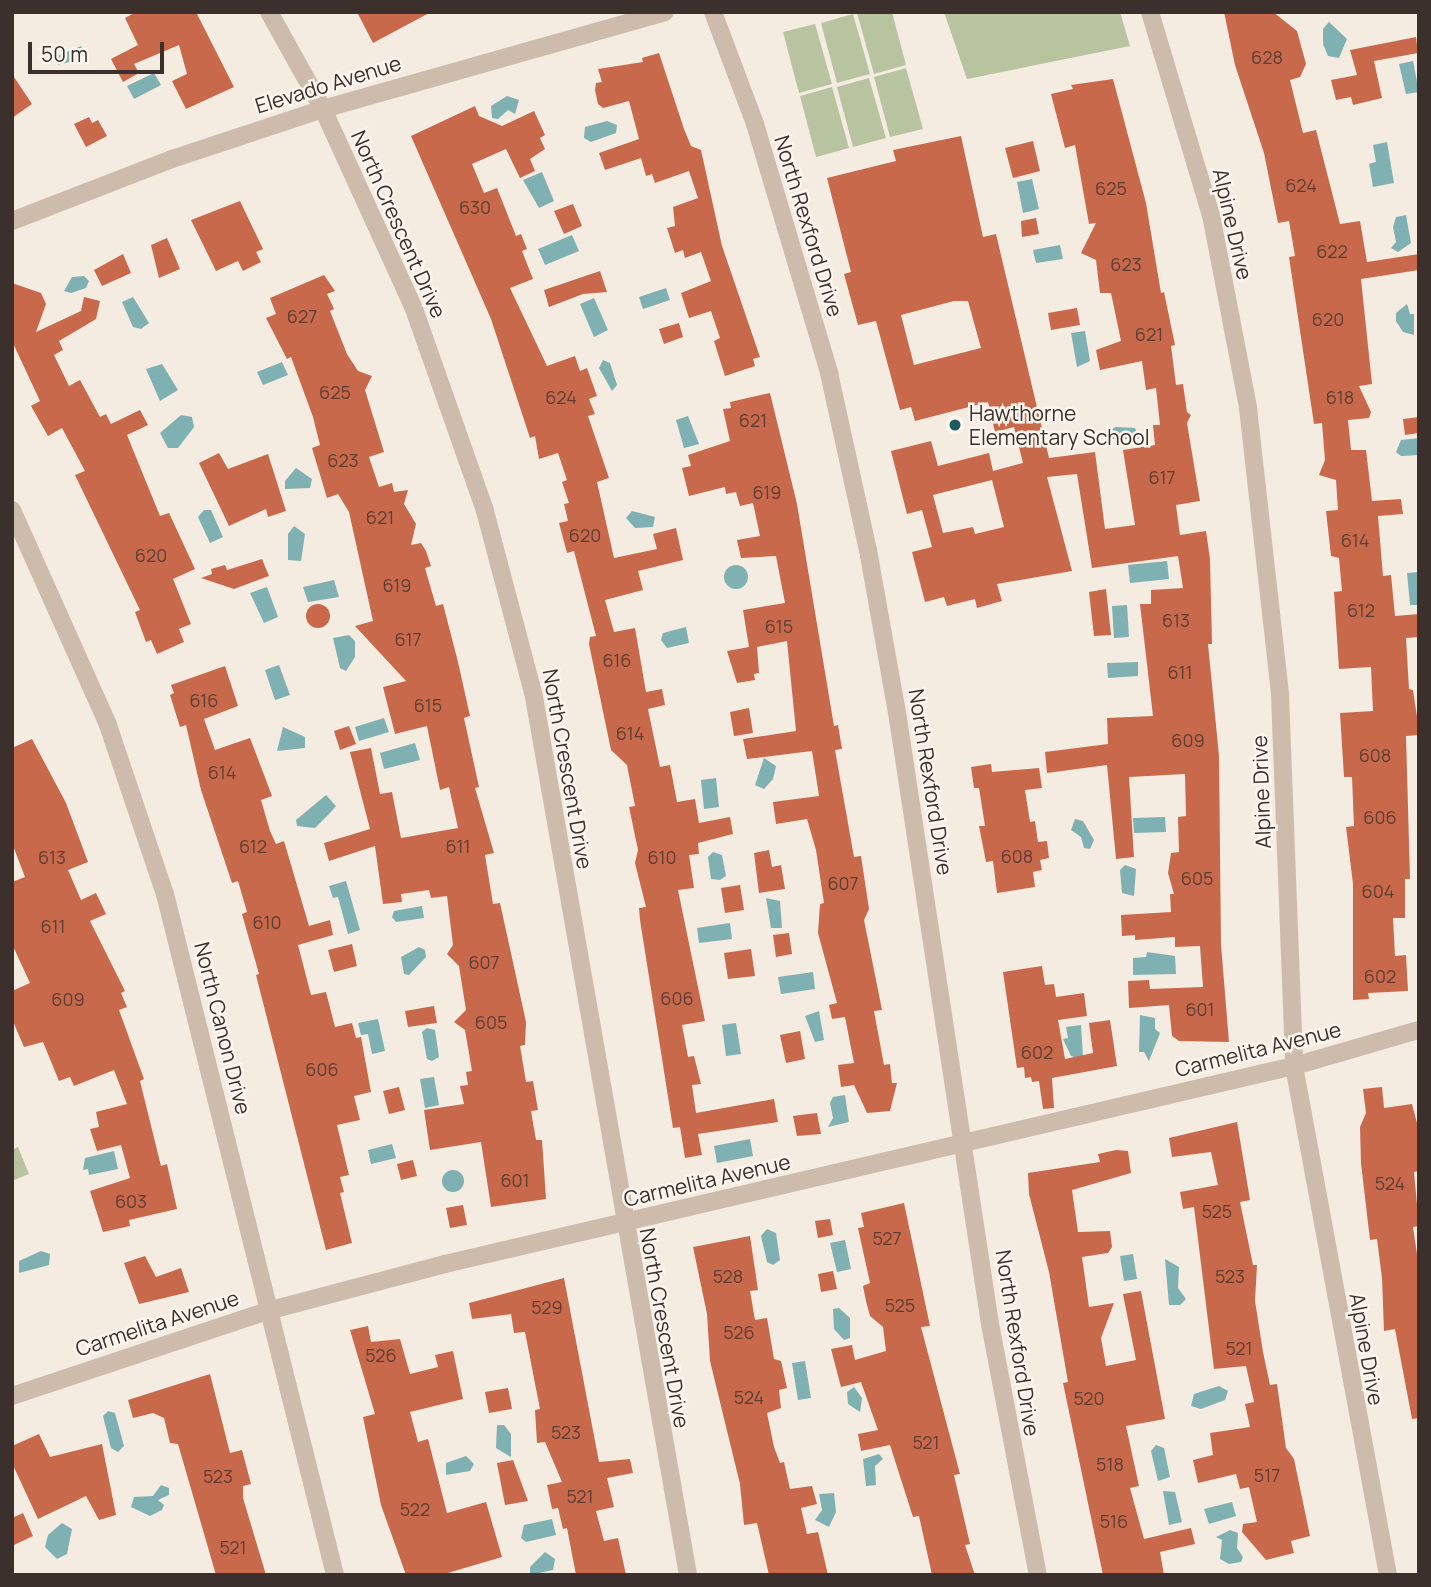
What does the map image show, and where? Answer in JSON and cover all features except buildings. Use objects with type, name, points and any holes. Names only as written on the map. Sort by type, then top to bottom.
[{"type":"street","name":"North Crescent Drive","points":[[269,12],[323,109],[414,309],[485,511],[534,697],[624,1223],[688,1575]]},
{"type":"street","name":"Elevado Avenue","points":[[12,221],[172,159],[323,109],[665,12]]},
{"type":"street","name":"North Rexford Drive","points":[[713,12],[755,124],[829,373],[898,719],[1016,1478],[1038,1575]]},
{"type":"street","name":"Alpine Drive","points":[[1150,12],[1211,215],[1248,408],[1280,695],[1294,1066],[1388,1575]]},
{"type":"street","name":"North Canon Drive","points":[[12,510],[77,648],[141,819],[186,974],[335,1575]]},
{"type":"street","name":"Carmelita Avenue","points":[[12,1396],[271,1310],[624,1223],[1294,1066],[1419,1030]]},
{"type":"green space","points":[[892,12],[906,65],[874,74],[857,13]]},
{"type":"green space","points":[[944,12],[1120,12],[1130,46],[967,79]]},
{"type":"green space","points":[[853,14],[870,74],[837,83],[821,23]]},
{"type":"green space","points":[[815,24],[832,84],[799,93],[783,32]]},
{"type":"green space","points":[[906,68],[923,129],[890,137],[874,77]]},
{"type":"green space","points":[[869,78],[886,138],[853,147],[837,87]]},
{"type":"green space","points":[[832,87],[849,148],[816,157],[800,96]]},
{"type":"green space","points":[[18,1147],[29,1174],[12,1181],[12,1150]]},
{"type":"water","points":[[1329,22],[1347,39],[1339,58],[1328,56],[1323,44],[1323,29]]},
{"type":"water","points":[[81,46],[85,52],[81,59],[58,65],[55,59],[59,55]]},
{"type":"water","points":[[1413,61],[1419,92],[1406,94],[1399,64]]},
{"type":"water","points":[[154,73],[161,85],[134,99],[127,86]]},
{"type":"water","points":[[507,96],[519,100],[515,114],[508,110],[498,119],[492,118],[491,106]]},
{"type":"water","points":[[607,121],[617,125],[616,133],[591,142],[584,138],[585,127]]},
{"type":"water","points":[[1387,142],[1394,183],[1373,187],[1369,164],[1376,162],[1373,145]]},
{"type":"water","points":[[542,172],[554,201],[539,208],[523,180]]},
{"type":"water","points":[[1032,179],[1039,209],[1023,213],[1017,182]]},
{"type":"water","points":[[1406,215],[1411,243],[1398,252],[1391,248],[1396,242],[1393,227],[1396,217]]},
{"type":"water","points":[[572,235],[579,251],[545,265],[538,249]]},
{"type":"water","points":[[1060,245],[1063,259],[1036,263],[1033,250]]},
{"type":"water","points":[[84,276],[89,281],[86,288],[71,293],[64,291],[72,277]]},
{"type":"water","points":[[666,288],[670,300],[643,309],[639,297]]},
{"type":"water","points":[[133,297],[149,323],[141,329],[133,327],[122,302]]},
{"type":"water","points":[[594,298],[608,330],[594,337],[580,304]]},
{"type":"water","points":[[1407,304],[1410,314],[1414,314],[1414,335],[1403,332],[1396,321],[1396,313]]},
{"type":"water","points":[[1085,331],[1090,361],[1077,367],[1071,333]]},
{"type":"water","points":[[603,360],[610,363],[617,385],[612,391],[599,368]]},
{"type":"water","points":[[282,362],[288,375],[263,385],[257,372]]},
{"type":"water","points":[[162,364],[178,390],[160,401],[146,369]]},
{"type":"water","points":[[181,415],[192,417],[194,427],[178,448],[168,448],[160,433]]},
{"type":"water","points":[[688,416],[699,444],[684,448],[676,420]]},
{"type":"water","points":[[1116,427],[1135,428],[1139,439],[1111,439],[1110,430]]},
{"type":"water","points":[[1419,438],[1419,455],[1401,456],[1396,452],[1401,440]]},
{"type":"water","points":[[296,468],[312,479],[310,488],[285,489],[285,481]]},
{"type":"water","points":[[204,510],[211,510],[223,537],[210,543],[198,517]]},
{"type":"water","points":[[632,511],[655,517],[653,527],[635,528],[626,518]]},
{"type":"water","points":[[294,526],[305,534],[301,561],[288,560],[288,534]]},
{"type":"water","points":[[1167,561],[1169,579],[1130,583],[1128,565]]},
{"type":"water","points":[[736,565],[747,572],[748,577],[741,588],[736,589],[725,582],[724,577],[731,566]]},
{"type":"water","points":[[1419,572],[1419,605],[1410,605],[1407,573]]},
{"type":"water","points":[[334,580],[339,597],[308,602],[303,587]]},
{"type":"water","points":[[267,587],[278,617],[264,623],[250,593]]},
{"type":"water","points":[[1127,605],[1129,637],[1114,638],[1112,606]]},
{"type":"water","points":[[686,627],[689,643],[667,648],[661,640],[663,633]]},
{"type":"water","points":[[349,635],[355,641],[355,657],[346,671],[340,668],[333,638]]},
{"type":"water","points":[[1138,662],[1138,676],[1108,678],[1107,663]]},
{"type":"water","points":[[279,665],[290,695],[275,700],[265,670]]},
{"type":"water","points":[[384,718],[389,732],[359,741],[355,727]]},
{"type":"water","points":[[283,727],[305,737],[305,748],[277,751]]},
{"type":"water","points":[[415,743],[420,760],[384,769],[380,753]]},
{"type":"water","points":[[764,758],[776,766],[773,779],[764,789],[755,785]]},
{"type":"water","points":[[716,778],[719,807],[704,809],[701,780]]},
{"type":"water","points":[[326,795],[336,806],[329,814],[315,828],[297,826],[296,820]]},
{"type":"water","points":[[1165,817],[1166,832],[1134,833],[1133,818]]},
{"type":"water","points":[[1075,819],[1083,821],[1094,840],[1090,849],[1084,848],[1081,837],[1071,830]]},
{"type":"water","points":[[713,852],[722,855],[726,876],[720,880],[711,879],[708,857]]},
{"type":"water","points":[[1125,865],[1136,869],[1134,896],[1122,893],[1120,870]]},
{"type":"water","points":[[346,881],[360,930],[348,934],[338,897],[333,898],[329,886]]},
{"type":"water","points":[[766,898],[780,901],[782,928],[771,928]]},
{"type":"water","points":[[422,906],[424,918],[396,922],[392,917],[394,911]]},
{"type":"water","points":[[730,923],[732,939],[699,943],[697,928]]},
{"type":"water","points":[[419,947],[425,950],[426,957],[409,975],[404,974],[401,957]]},
{"type":"water","points":[[1147,952],[1175,956],[1176,974],[1133,975],[1133,958],[1146,957]]},
{"type":"water","points":[[813,972],[815,989],[781,994],[778,977]]},
{"type":"water","points":[[819,1011],[824,1040],[815,1042],[805,1016]]},
{"type":"water","points":[[1140,1015],[1155,1018],[1155,1029],[1160,1033],[1149,1061],[1144,1052],[1139,1052]]},
{"type":"water","points":[[378,1019],[385,1051],[372,1054],[368,1034],[361,1035],[358,1023]]},
{"type":"water","points":[[736,1023],[741,1054],[726,1056],[722,1025]]},
{"type":"water","points":[[1081,1025],[1083,1057],[1077,1058],[1071,1056],[1063,1039],[1068,1038],[1066,1027]]},
{"type":"water","points":[[427,1028],[435,1030],[439,1057],[432,1061],[427,1059],[422,1032]]},
{"type":"water","points":[[434,1077],[439,1105],[425,1108],[420,1079]]},
{"type":"water","points":[[845,1095],[849,1122],[828,1127],[833,1118],[830,1103],[833,1097]]},
{"type":"water","points":[[750,1139],[753,1156],[717,1163],[714,1146]]},
{"type":"water","points":[[392,1144],[396,1158],[371,1164],[368,1150]]},
{"type":"water","points":[[114,1151],[118,1169],[89,1175],[88,1169],[83,1170],[85,1158]]},
{"type":"water","points":[[453,1170],[461,1173],[464,1181],[461,1189],[453,1192],[445,1189],[442,1181],[445,1173]]},
{"type":"water","points":[[767,1229],[776,1233],[780,1260],[773,1265],[767,1262],[761,1236]]},
{"type":"water","points":[[845,1240],[851,1269],[837,1272],[830,1243]]},
{"type":"water","points":[[41,1251],[50,1254],[49,1265],[19,1273],[19,1261]]},
{"type":"water","points":[[1133,1254],[1137,1279],[1124,1281],[1120,1256]]},
{"type":"water","points":[[1165,1259],[1179,1267],[1178,1288],[1186,1299],[1180,1305],[1169,1305]]},
{"type":"water","points":[[839,1308],[850,1318],[850,1338],[844,1340],[834,1329],[833,1309]]},
{"type":"water","points":[[805,1361],[811,1398],[798,1400],[792,1363]]},
{"type":"water","points":[[1219,1386],[1228,1391],[1225,1400],[1201,1409],[1191,1406],[1194,1394]]},
{"type":"water","points":[[854,1387],[862,1398],[860,1412],[848,1404],[847,1392]]},
{"type":"water","points":[[108,1411],[115,1413],[124,1446],[118,1452],[111,1448],[103,1416]]},
{"type":"water","points":[[497,1425],[504,1425],[511,1434],[511,1457],[496,1448]]},
{"type":"water","points":[[1156,1445],[1164,1448],[1170,1477],[1158,1481],[1151,1451]]},
{"type":"water","points":[[879,1454],[883,1459],[875,1466],[876,1485],[866,1486],[863,1459]]},
{"type":"water","points":[[466,1456],[474,1464],[470,1471],[446,1475],[446,1463]]},
{"type":"water","points":[[161,1485],[169,1488],[169,1495],[158,1500],[164,1505],[162,1510],[150,1516],[131,1507],[134,1497],[153,1496]]},
{"type":"water","points":[[1163,1491],[1175,1492],[1182,1522],[1169,1525]]},
{"type":"water","points":[[834,1493],[836,1512],[829,1527],[815,1520],[822,1510],[819,1494]]},
{"type":"water","points":[[1232,1502],[1236,1516],[1209,1524],[1204,1509]]},
{"type":"water","points":[[552,1519],[556,1535],[526,1542],[521,1538],[524,1525]]},
{"type":"water","points":[[62,1523],[72,1529],[67,1554],[57,1559],[45,1547],[48,1535]]},
{"type":"water","points":[[1230,1530],[1238,1533],[1237,1548],[1243,1557],[1241,1562],[1229,1564],[1220,1559],[1222,1540],[1216,1537]]},
{"type":"water","points":[[545,1552],[555,1559],[553,1570],[530,1575],[530,1567]]},
{"type":"place","name":"Hawthorne Elementary School","points":[[955,425]]}]
